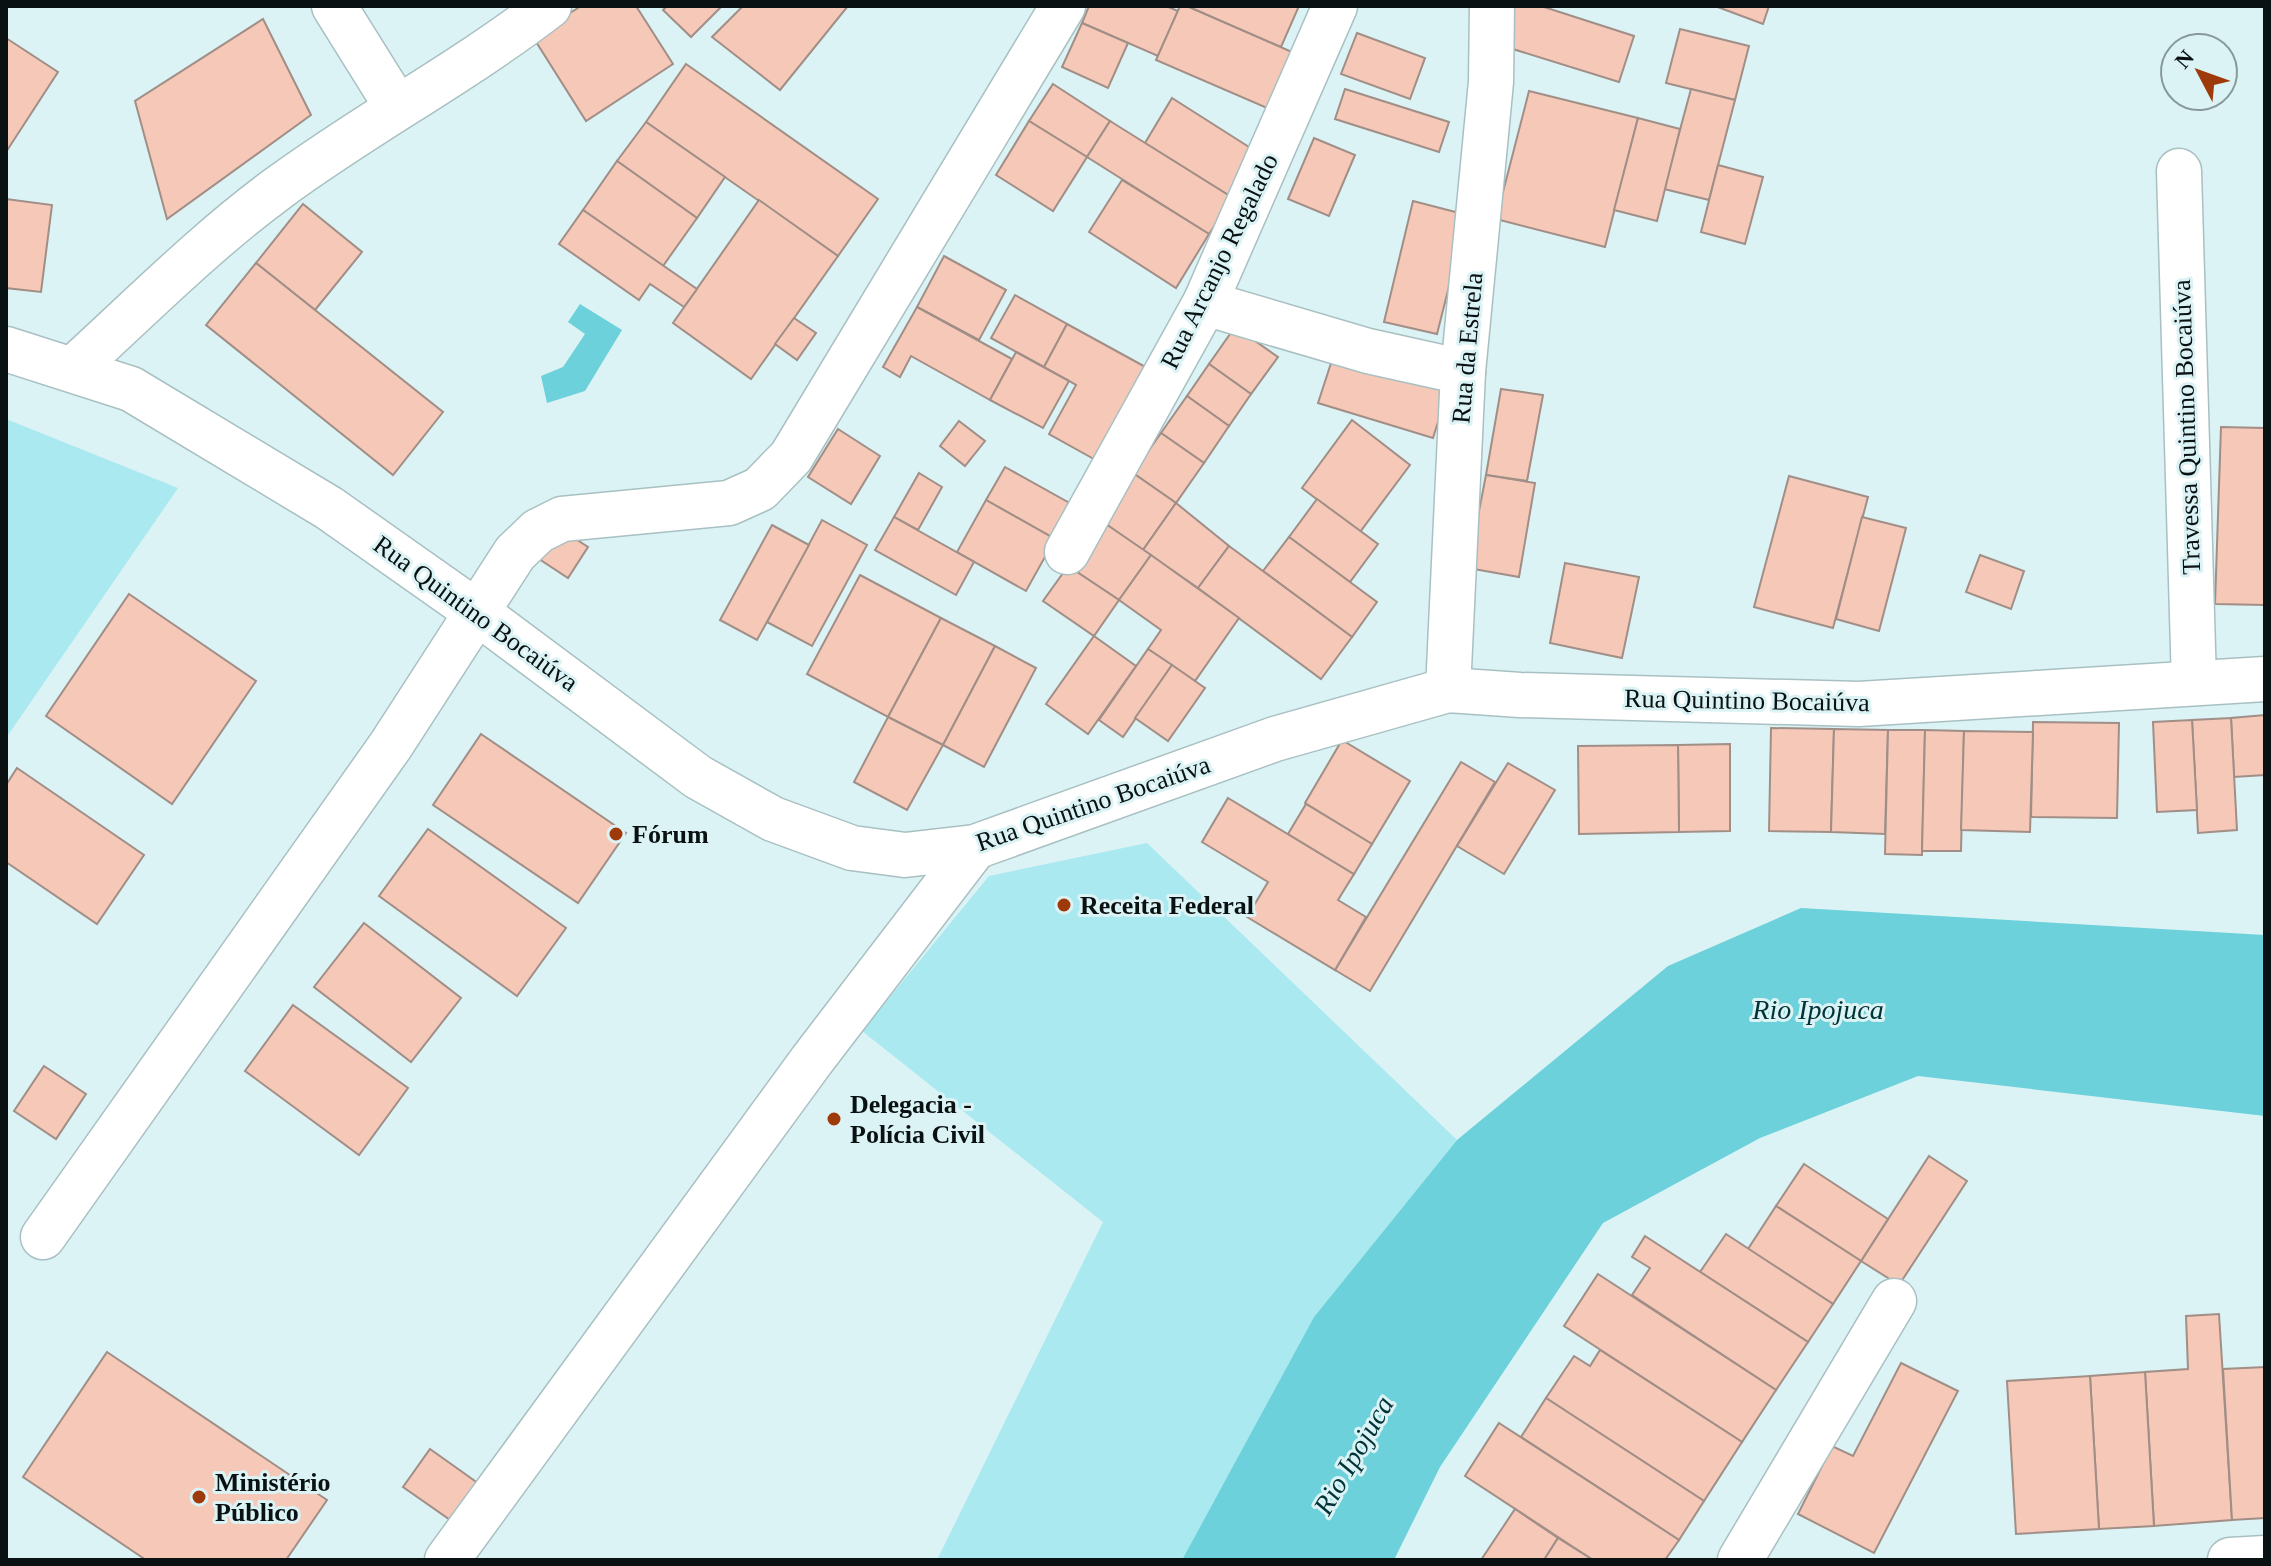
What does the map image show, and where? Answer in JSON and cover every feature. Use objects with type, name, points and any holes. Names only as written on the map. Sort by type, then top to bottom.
[{"type":"street","points":[[334,6],[397,107]]},
{"type":"street","points":[[73,369],[228,226],[280,187],[397,107],[478,58],[549,6]]},
{"type":"street","points":[[43,1237],[391,745],[515,553],[538,531],[562,519],[729,503],[760,489],[791,457],[1063,6]]},
{"type":"street","name":"Rua Arcanjo Regalado","points":[[1067,552],[1205,303],[1335,6]]},
{"type":"street","name":"Rua da Estrela","points":[[1448,690],[1463,372],[1491,82],[1492,6]]},
{"type":"street","name":"Travessa Quintino Bocaiúva","points":[[2179,171],[2194,683]]},
{"type":"street","points":[[1205,303],[1368,351],[1463,372]]},
{"type":"street","name":"Rua Quintino Bocaiúva","points":[[6,349],[131,389],[329,508],[478,613],[698,777],[773,819],[852,848],[905,855],[975,847],[1275,739],[1448,690],[1520,695],[1859,704],[2265,679]]},
{"type":"street","points":[[447,1560],[812,1060],[975,847]]},
{"type":"street","points":[[1740,1560],[1894,1301]]},
{"type":"street","points":[[2230,1560],[2265,1558]]},
{"type":"shaded area","points":[[6,419],[178,488],[6,738]]},
{"type":"shaded area","points":[[1147,843],[1457,1140],[1314,1317],[1182,1560],[937,1560],[1103,1222],[862,1031],[989,876]]},
{"type":"water","points":[[580,304],[622,330],[585,391],[547,403],[541,376],[563,367],[585,334],[568,322]]},
{"type":"water","name":"Rio Ipojuca","points":[[1801,908],[2265,935],[2265,1116],[1918,1076],[1760,1138],[1603,1223],[1440,1467],[1394,1560],[1182,1560],[1314,1317],[1457,1140],[1668,966]]},
{"type":"building","points":[[581,6],[636,6],[673,64],[586,121],[533,37]]},
{"type":"building","points":[[667,6],[722,6],[691,37],[663,10]]},
{"type":"building","points":[[743,6],[848,6],[780,90],[712,37]]},
{"type":"building","points":[[1089,6],[1166,6],[1178,11],[1158,56],[1082,23]]},
{"type":"building","points":[[1180,6],[1187,6],[1292,52],[1267,108],[1156,60]]},
{"type":"building","points":[[1187,6],[1299,6],[1281,47]]},
{"type":"building","points":[[1513,6],[1541,6],[1634,36],[1619,82],[1500,45]]},
{"type":"building","points":[[1715,6],[1769,6],[1763,24]]},
{"type":"building","points":[[263,19],[311,115],[167,219],[135,101]]},
{"type":"building","points":[[1082,23],[1128,43],[1108,88],[1062,67]]},
{"type":"building","points":[[1680,29],[1749,46],[1735,100],[1666,83]]},
{"type":"building","points":[[1357,33],[1425,58],[1410,99],[1341,74]]},
{"type":"building","points":[[6,38],[58,72],[8,149],[6,147]]},
{"type":"building","points":[[686,64],[878,199],[838,256],[646,122]]},
{"type":"building","points":[[1053,84],[1110,121],[1087,157],[1029,121]]},
{"type":"building","points":[[1345,89],[1449,122],[1439,152],[1335,119]]},
{"type":"building","points":[[1691,89],[1735,100],[1709,200],[1664,189]]},
{"type":"building","points":[[1529,91],[1638,118],[1605,247],[1496,219]]},
{"type":"building","points":[[1172,98],[1260,154],[1233,198],[1145,143]]},
{"type":"building","points":[[1638,118],[1680,129],[1657,221],[1614,210]]},
{"type":"building","points":[[1029,121],[1087,157],[1053,211],[996,175]]},
{"type":"building","points":[[1110,121],[1233,198],[1209,234],[1087,157]]},
{"type":"building","points":[[646,122],[725,177],[697,218],[617,161]]},
{"type":"building","points":[[1314,138],[1355,155],[1329,216],[1288,199]]},
{"type":"building","points":[[617,161],[697,218],[663,266],[583,210]]},
{"type":"building","points":[[1718,165],[1763,177],[1745,244],[1701,232]]},
{"type":"building","points":[[1122,180],[1209,234],[1176,288],[1089,232]]},
{"type":"building","points":[[6,199],[52,205],[41,292],[6,288]]},
{"type":"building","points":[[759,200],[838,256],[751,379],[673,323]]},
{"type":"building","points":[[1413,201],[1467,215],[1437,334],[1384,322]]},
{"type":"building","points":[[303,204],[362,252],[315,310],[256,263]]},
{"type":"building","points":[[583,210],[697,289],[684,307],[650,284],[639,300],[559,244]]},
{"type":"building","points":[[944,256],[1006,290],[979,340],[917,307]]},
{"type":"building","points":[[256,263],[443,412],[393,475],[206,325]]},
{"type":"building","points":[[1015,295],[1067,324],[1044,367],[991,338]]},
{"type":"building","points":[[917,307],[1012,359],[990,400],[911,356],[900,377],[883,367]]},
{"type":"building","points":[[794,318],[816,333],[797,360],[775,344]]},
{"type":"building","points":[[1067,324],[1151,370],[1101,463],[1049,434],[1076,385],[1044,367]]},
{"type":"building","points":[[1235,327],[1278,357],[1251,394],[1209,364]]},
{"type":"building","points":[[1016,352],[1069,381],[1043,428],[990,400]]},
{"type":"building","points":[[1334,354],[1448,390],[1433,438],[1318,403]]},
{"type":"building","points":[[1209,364],[1251,394],[1229,426],[1187,396]]},
{"type":"building","points":[[1501,389],[1543,395],[1527,481],[1486,475]]},
{"type":"building","points":[[1187,396],[1229,426],[1204,463],[1161,433]]},
{"type":"building","points":[[1352,420],[1410,465],[1360,532],[1302,488]]},
{"type":"building","points":[[959,421],[985,441],[965,466],[940,446]]},
{"type":"building","points":[[2221,427],[2265,428],[2265,605],[2215,604]]},
{"type":"building","points":[[838,429],[880,456],[851,504],[808,477]]},
{"type":"building","points":[[1161,433],[1204,463],[1176,503],[1133,473]]},
{"type":"building","points":[[1005,467],[1075,506],[1055,539],[986,500]]},
{"type":"building","points":[[919,473],[942,487],[918,530],[894,517]]},
{"type":"building","points":[[1133,473],[1176,503],[1143,550],[1100,520]]},
{"type":"building","points":[[1486,475],[1535,483],[1519,577],[1468,568]]},
{"type":"building","points":[[1789,476],[1868,497],[1833,628],[1754,607]]},
{"type":"building","points":[[1317,499],[1378,544],[1350,582],[1289,537]]},
{"type":"building","points":[[986,500],[1055,539],[1026,591],[957,552]]},
{"type":"building","points":[[1176,503],[1229,546],[1198,588],[1143,550]]},
{"type":"building","points":[[894,517],[974,562],[956,595],[875,550]]},
{"type":"building","points":[[1862,517],[1906,528],[1879,631],[1836,619]]},
{"type":"building","points":[[822,520],[867,545],[812,646],[767,622]]},
{"type":"building","points":[[1100,520],[1151,555],[1119,600],[1068,566]]},
{"type":"building","points":[[772,525],[809,545],[757,640],[720,620]]},
{"type":"building","points":[[556,526],[588,547],[568,578],[536,557]]},
{"type":"building","points":[[1289,537],[1377,602],[1352,637],[1263,571]]},
{"type":"building","points":[[1229,546],[1352,637],[1321,679],[1198,588]]},
{"type":"building","points":[[1151,555],[1239,618],[1195,681],[1148,649],[1161,630],[1119,600]]},
{"type":"building","points":[[1980,555],[2024,571],[2011,609],[1966,592]]},
{"type":"building","points":[[1565,563],[1639,577],[1622,658],[1550,643]]},
{"type":"building","points":[[1068,566],[1119,600],[1094,636],[1043,601]]},
{"type":"building","points":[[860,575],[941,618],[888,717],[807,674]]},
{"type":"building","points":[[129,594],[256,681],[172,804],[46,716]]},
{"type":"building","points":[[941,618],[995,646],[943,745],[888,717]]},
{"type":"building","points":[[1094,636],[1136,666],[1088,734],[1046,704]]},
{"type":"building","points":[[995,646],[1036,668],[984,767],[943,745]]},
{"type":"building","points":[[1148,649],[1172,665],[1123,737],[1099,720]]},
{"type":"building","points":[[1172,665],[1205,688],[1168,741],[1135,718]]},
{"type":"building","points":[[2265,715],[2265,775],[2234,777],[2231,718]]},
{"type":"building","points":[[888,717],[943,745],[907,810],[854,782]]},
{"type":"building","points":[[2231,718],[2237,830],[2198,833],[2192,720]]},
{"type":"building","points":[[2192,720],[2197,810],[2157,812],[2153,722]]},
{"type":"building","points":[[2033,722],[2119,723],[2117,818],[2031,817]]},
{"type":"building","points":[[1771,728],[1834,729],[1831,832],[1769,831]]},
{"type":"building","points":[[1834,729],[1888,730],[1885,834],[1831,832]]},
{"type":"building","points":[[1888,730],[1925,730],[1922,855],[1885,854]]},
{"type":"building","points":[[1925,730],[1964,731],[1961,851],[1922,851]]},
{"type":"building","points":[[1964,731],[2033,732],[2030,832],[1961,830]]},
{"type":"building","points":[[481,734],[626,833],[578,903],[433,805]]},
{"type":"building","points":[[1342,740],[1410,781],[1372,844],[1305,803]]},
{"type":"building","points":[[1730,744],[1730,831],[1679,832],[1678,745]]},
{"type":"building","points":[[1678,745],[1679,832],[1579,834],[1578,746]]},
{"type":"building","points":[[1461,762],[1495,782],[1370,991],[1335,970]]},
{"type":"building","points":[[1508,763],[1555,790],[1504,874],[1457,846]]},
{"type":"building","points":[[17,768],[144,855],[97,924],[6,862],[6,785]]},
{"type":"building","points":[[1228,798],[1354,874],[1338,900],[1366,917],[1335,970],[1247,917],[1268,882],[1202,842]]},
{"type":"building","points":[[1306,804],[1372,844],[1354,874],[1288,834]]},
{"type":"building","points":[[428,829],[566,928],[517,996],[379,896]]},
{"type":"building","points":[[364,923],[461,998],[411,1062],[314,987]]},
{"type":"building","points":[[293,1005],[408,1088],[359,1155],[245,1071]]},
{"type":"building","points":[[44,1066],[86,1094],[56,1139],[14,1111]]},
{"type":"building","points":[[1929,1156],[1967,1181],[1899,1285],[1861,1261]]},
{"type":"building","points":[[1804,1164],[1888,1219],[1861,1261],[1776,1206]]},
{"type":"building","points":[[1776,1206],[1861,1261],[1833,1304],[1748,1249]]},
{"type":"building","points":[[1726,1234],[1833,1304],[1808,1342],[1700,1272]]},
{"type":"building","points":[[1645,1236],[1808,1342],[1776,1390],[1632,1295],[1650,1268],[1632,1257]]},
{"type":"building","points":[[1598,1274],[1776,1390],[1742,1442],[1564,1326]]},
{"type":"building","points":[[2219,1314],[2232,1520],[2154,1526],[2145,1372],[2188,1369],[2186,1316]]},
{"type":"building","points":[[1600,1350],[1742,1442],[1704,1501],[1546,1398],[1574,1356],[1590,1366]]},
{"type":"building","points":[[107,1352],[327,1500],[286,1560],[146,1560],[23,1477]]},
{"type":"building","points":[[1901,1363],[1958,1391],[1874,1553],[1798,1514],[1832,1446],[1853,1456]]},
{"type":"building","points":[[2265,1367],[2265,1518],[2232,1520],[2223,1369]]},
{"type":"building","points":[[2145,1372],[2154,1526],[2099,1529],[2090,1376]]},
{"type":"building","points":[[2090,1376],[2099,1529],[2016,1534],[2007,1381]]},
{"type":"building","points":[[1546,1398],[1704,1501],[1679,1540],[1521,1437]]},
{"type":"building","points":[[1499,1423],[1679,1540],[1665,1560],[1593,1560],[1465,1476]]},
{"type":"building","points":[[430,1449],[482,1486],[456,1524],[403,1487]]},
{"type":"building","points":[[1515,1509],[1558,1538],[1544,1560],[1481,1560]]},
{"type":"building","points":[[1558,1538],[1593,1560],[1544,1560]]},
{"type":"place","name":"Fórum","points":[[616,834]]},
{"type":"place","name":"Receita Federal","points":[[1064,905]]},
{"type":"place","name":"Delegacia - Polícia Civil","points":[[834,1119]]},
{"type":"place","name":"Ministério Público","points":[[199,1497]]}]
